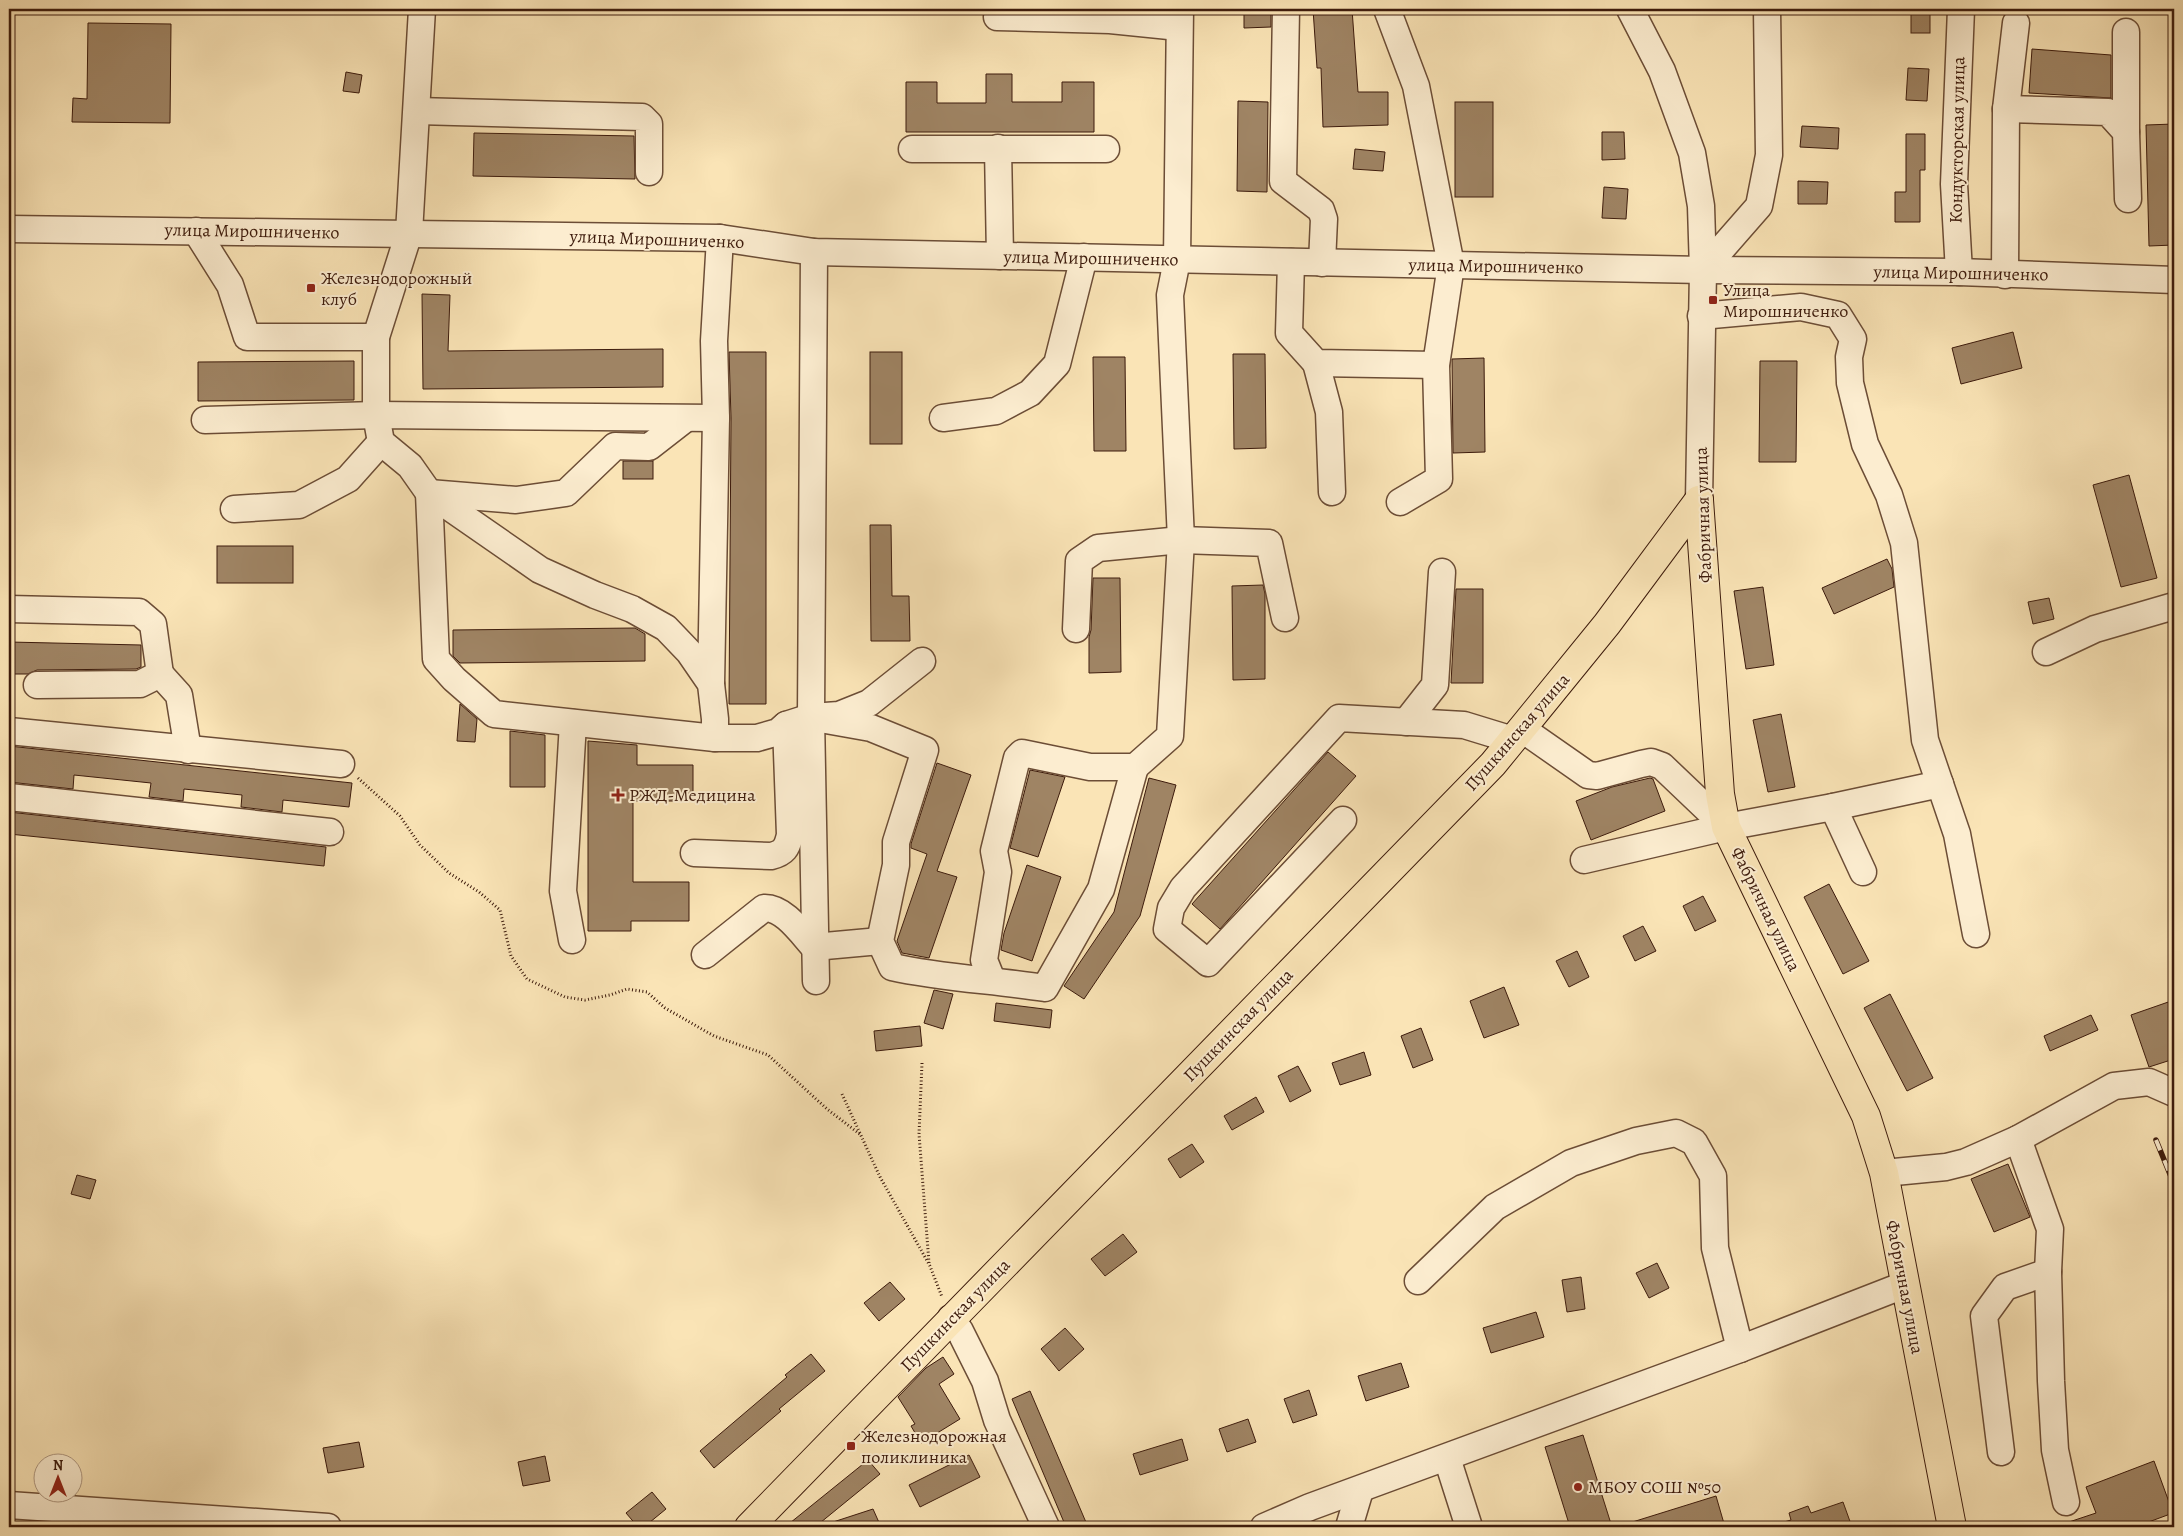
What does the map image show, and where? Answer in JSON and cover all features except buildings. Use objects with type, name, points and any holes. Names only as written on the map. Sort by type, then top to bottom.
[{"type":"main road","name":"Пушкинская улица","points":[[749,1527],[1493,764],[1608,624],[1699,500]]},
{"type":"main road","name":"Фабричная улица","points":[[1699,500],[1720,794],[1726,827],[1866,1116],[1884,1174],[1952,1527]]},
{"type":"street","points":[[422,9],[409,233],[376,337],[376,415],[381,442],[410,466],[429,493],[540,570],[595,595],[632,609],[666,628],[689,652],[711,684]]},
{"type":"street","points":[[1286,9],[1284,181],[1321,210],[1324,219],[1322,262]]},
{"type":"street","points":[[1387,9],[1416,86],[1451,265],[1436,365],[1439,479],[1400,502]]},
{"type":"street","name":"Фабричная улица","points":[[1630,9],[1662,71],[1692,153],[1701,206],[1703,270],[1699,500]]},
{"type":"street","points":[[1703,270],[1759,206],[1769,155],[1767,9]]},
{"type":"street","name":"Кондукторская улица","points":[[1959,272],[1955,230],[1954,184],[1961,9]]},
{"type":"street","points":[[811,717],[871,728],[925,750],[896,842],[896,865],[880,941],[892,967],[910,971],[1045,988],[1101,889],[1135,767],[1170,736],[1181,540],[1170,295],[1177,260],[1179,18],[1110,20],[997,17]]},
{"type":"street","points":[[2005,275],[2006,109],[2016,23]]},
{"type":"street","points":[[2126,32],[2128,199]]},
{"type":"street","points":[[2006,109],[2108,112],[2126,132]]},
{"type":"street","points":[[417,111],[642,117],[649,124],[649,172]]},
{"type":"street","points":[[998,148],[1000,256]]},
{"type":"street","points":[[912,149],[1106,149]]},
{"type":"street","name":"улица Мирошниченко","points":[[9,229],[720,238],[814,252],[1703,270],[1959,272],[2174,283]]},
{"type":"street","points":[[196,231],[230,285],[247,337],[376,337]]},
{"type":"street","points":[[715,738],[711,684],[716,418],[714,341],[720,238]]},
{"type":"street","points":[[814,252],[811,717],[816,981]]},
{"type":"street","points":[[943,418],[996,411],[1030,393],[1057,364],[1084,257]]},
{"type":"street","points":[[1291,262],[1289,333],[1316,363],[1329,412],[1332,492]]},
{"type":"street","points":[[1701,316],[1801,307],[1838,315],[1853,339],[1849,357],[1850,383],[1865,444],[1889,496],[1904,543],[1925,740],[1957,834],[1976,934]]},
{"type":"street","points":[[1316,363],[1436,365]]},
{"type":"street","points":[[205,420],[376,415],[716,418]]},
{"type":"street","points":[[429,493],[516,500],[566,493],[615,446],[649,447],[685,419]]},
{"type":"street","points":[[234,508],[299,506],[348,479],[381,442]]},
{"type":"street","points":[[429,493],[436,659],[494,714],[715,738],[757,738],[778,732],[786,725],[811,717],[839,715],[869,703],[922,661]]},
{"type":"street","points":[[1076,629],[1079,561],[1098,548],[1181,540],[1269,544],[1285,618]]},
{"type":"street","points":[[1406,722],[1435,685],[1442,572]]},
{"type":"street","points":[[2046,652],[2095,629],[2174,606]]},
{"type":"street","points":[[9,609],[139,612],[153,624],[160,674],[179,695],[188,750]]},
{"type":"street","points":[[37,685],[140,684],[160,674]]},
{"type":"street","points":[[1343,820],[1208,963],[1167,929],[1171,908],[1183,888],[1339,718],[1464,725],[1517,734],[1588,775],[1597,776],[1651,762],[1662,766],[1726,827]]},
{"type":"street","points":[[572,940],[563,891],[573,723]]},
{"type":"street","points":[[694,854],[771,856],[780,854],[788,846],[790,835],[786,725]]},
{"type":"street","points":[[9,731],[341,764]]},
{"type":"street","points":[[992,980],[984,960],[998,872],[994,851],[1016,758],[1022,753],[1090,767],[1135,767]]},
{"type":"street","points":[[1584,860],[1726,827],[1940,784]]},
{"type":"street","points":[[9,797],[330,832]]},
{"type":"street","points":[[1833,807],[1863,872]]},
{"type":"street","points":[[705,954],[764,908],[771,908],[781,913],[814,947]]},
{"type":"street","points":[[814,947],[880,941]]},
{"type":"street","points":[[1884,1174],[1946,1167],[1966,1162],[2018,1139],[2114,1086],[2149,1082],[2174,1093]]},
{"type":"street","points":[[1418,1281],[1495,1208],[1571,1164],[1636,1141],[1676,1133],[1694,1142],[1713,1176],[1716,1248],[1740,1349]]},
{"type":"street","points":[[2018,1139],[2050,1229],[2048,1272],[2051,1382],[2055,1450],[2066,1502]]},
{"type":"street","points":[[2001,1452],[1984,1316],[2004,1287],[2048,1272]]},
{"type":"street","points":[[1264,1527],[1310,1508],[1740,1349],[1904,1285]]},
{"type":"street","points":[[951,1318],[960,1331],[985,1382],[997,1420],[1046,1527]]},
{"type":"street","points":[[1447,1458],[1469,1527]]},
{"type":"street","points":[[1349,1527],[1360,1490]]},
{"type":"street","points":[[9,1504],[328,1527]]},
{"type":"path","points":[[341,764],[400,816],[420,845],[449,873],[479,892],[500,910],[511,956],[528,978],[565,997],[586,1000],[627,989],[647,992],[665,1008],[714,1036],[768,1055],[826,1109],[861,1135]]},
{"type":"path","points":[[922,1063],[919,1134],[930,1266]]},
{"type":"path","points":[[842,1094],[880,1177],[930,1266],[951,1318]]},
{"type":"railway","points":[[2156,1140],[2174,1184]]},
{"type":"place","name":"Железнодорожный клуб","points":[[311,288]]},
{"type":"place","name":"Улица Мирошниченко","points":[[1713,300]]},
{"type":"place","name":"РЖД-Медицина","points":[[618,795]]},
{"type":"place","name":"Железнодорожная поликлиника","points":[[851,1446]]},
{"type":"place","name":"МБОУ СОШ №50","points":[[1578,1487]]}]
